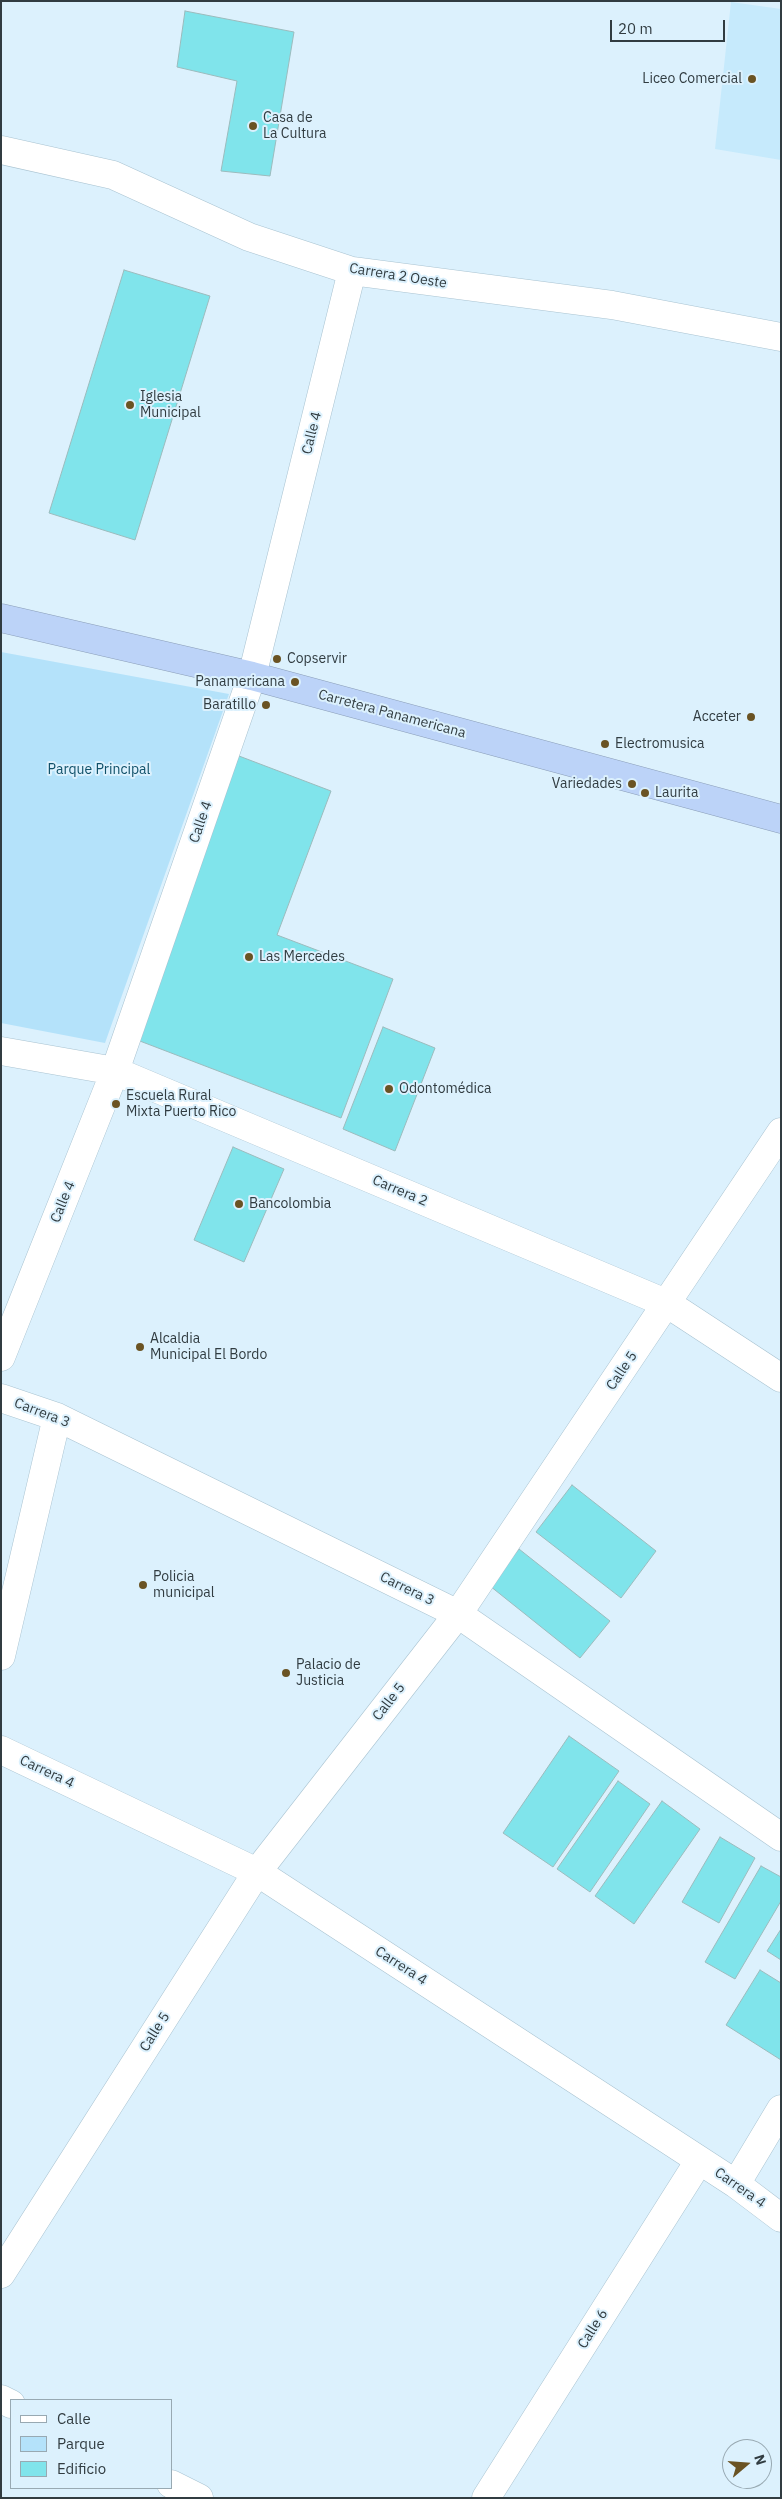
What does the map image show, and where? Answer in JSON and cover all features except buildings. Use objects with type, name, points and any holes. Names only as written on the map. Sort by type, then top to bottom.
[{"type":"highway","name":"Carretera Panamericana","points":[[1,618],[252,676],[781,819]]},
{"type":"street","name":"Carrera 2 Oeste","points":[[1,150],[113,175],[249,237],[352,271],[612,305],[781,338]]},
{"type":"street","name":"Calle 4","points":[[1,1357],[114,1071],[252,676],[352,271]]},
{"type":"street","name":"Carrera 2","points":[[1,1051],[114,1071],[668,1304],[781,1378]]},
{"type":"street","name":"Calle 5","points":[[1,2274],[256,1872],[458,1614],[668,1304],[781,1132]]},
{"type":"street","name":"Carrera 3","points":[[1,1398],[57,1417],[458,1614],[781,1836]]},
{"type":"street","points":[[1,1656],[57,1417]]},
{"type":"street","name":"Carrera 4","points":[[1,1750],[256,1872],[736,2184],[781,2218]]},
{"type":"street","points":[[736,2184],[781,2109]]},
{"type":"street","name":"Calle 6","points":[[486,2498],[699,2161]]},
{"type":"street","points":[[172,2484],[199,2498]]},
{"type":"shaded area","name":"Liceo Comercial","points":[[731,2],[781,9],[781,160],[715,149]]},
{"type":"green space","name":"Parque Principal","points":[[1,652],[229,694],[105,1043],[1,1023]]},
{"type":"place","name":"Liceo Comercial","points":[[752,79]]},
{"type":"place","name":"Casa de La Cultura","points":[[253,126]]},
{"type":"place","name":"Iglesia Municipal","points":[[130,405]]},
{"type":"place","name":"Copservir","points":[[277,659]]},
{"type":"place","name":"Panamericana","points":[[295,682]]},
{"type":"place","name":"Baratillo","points":[[266,705]]},
{"type":"place","name":"Acceter","points":[[751,717]]},
{"type":"place","name":"Electromusica","points":[[605,744]]},
{"type":"place","name":"Variedades","points":[[632,784]]},
{"type":"place","name":"Laurita","points":[[645,793]]},
{"type":"place","name":"Las Mercedes","points":[[249,957]]},
{"type":"place","name":"Odontomédica","points":[[389,1089]]},
{"type":"place","name":"Escuela Rural Mixta Puerto Rico","points":[[116,1104]]},
{"type":"place","name":"Bancolombia","points":[[239,1204]]},
{"type":"place","name":"Alcaldia Municipal El Bordo","points":[[140,1347]]},
{"type":"place","name":"Policia municipal","points":[[143,1585]]},
{"type":"place","name":"Palacio de Justicia","points":[[286,1673]]}]
